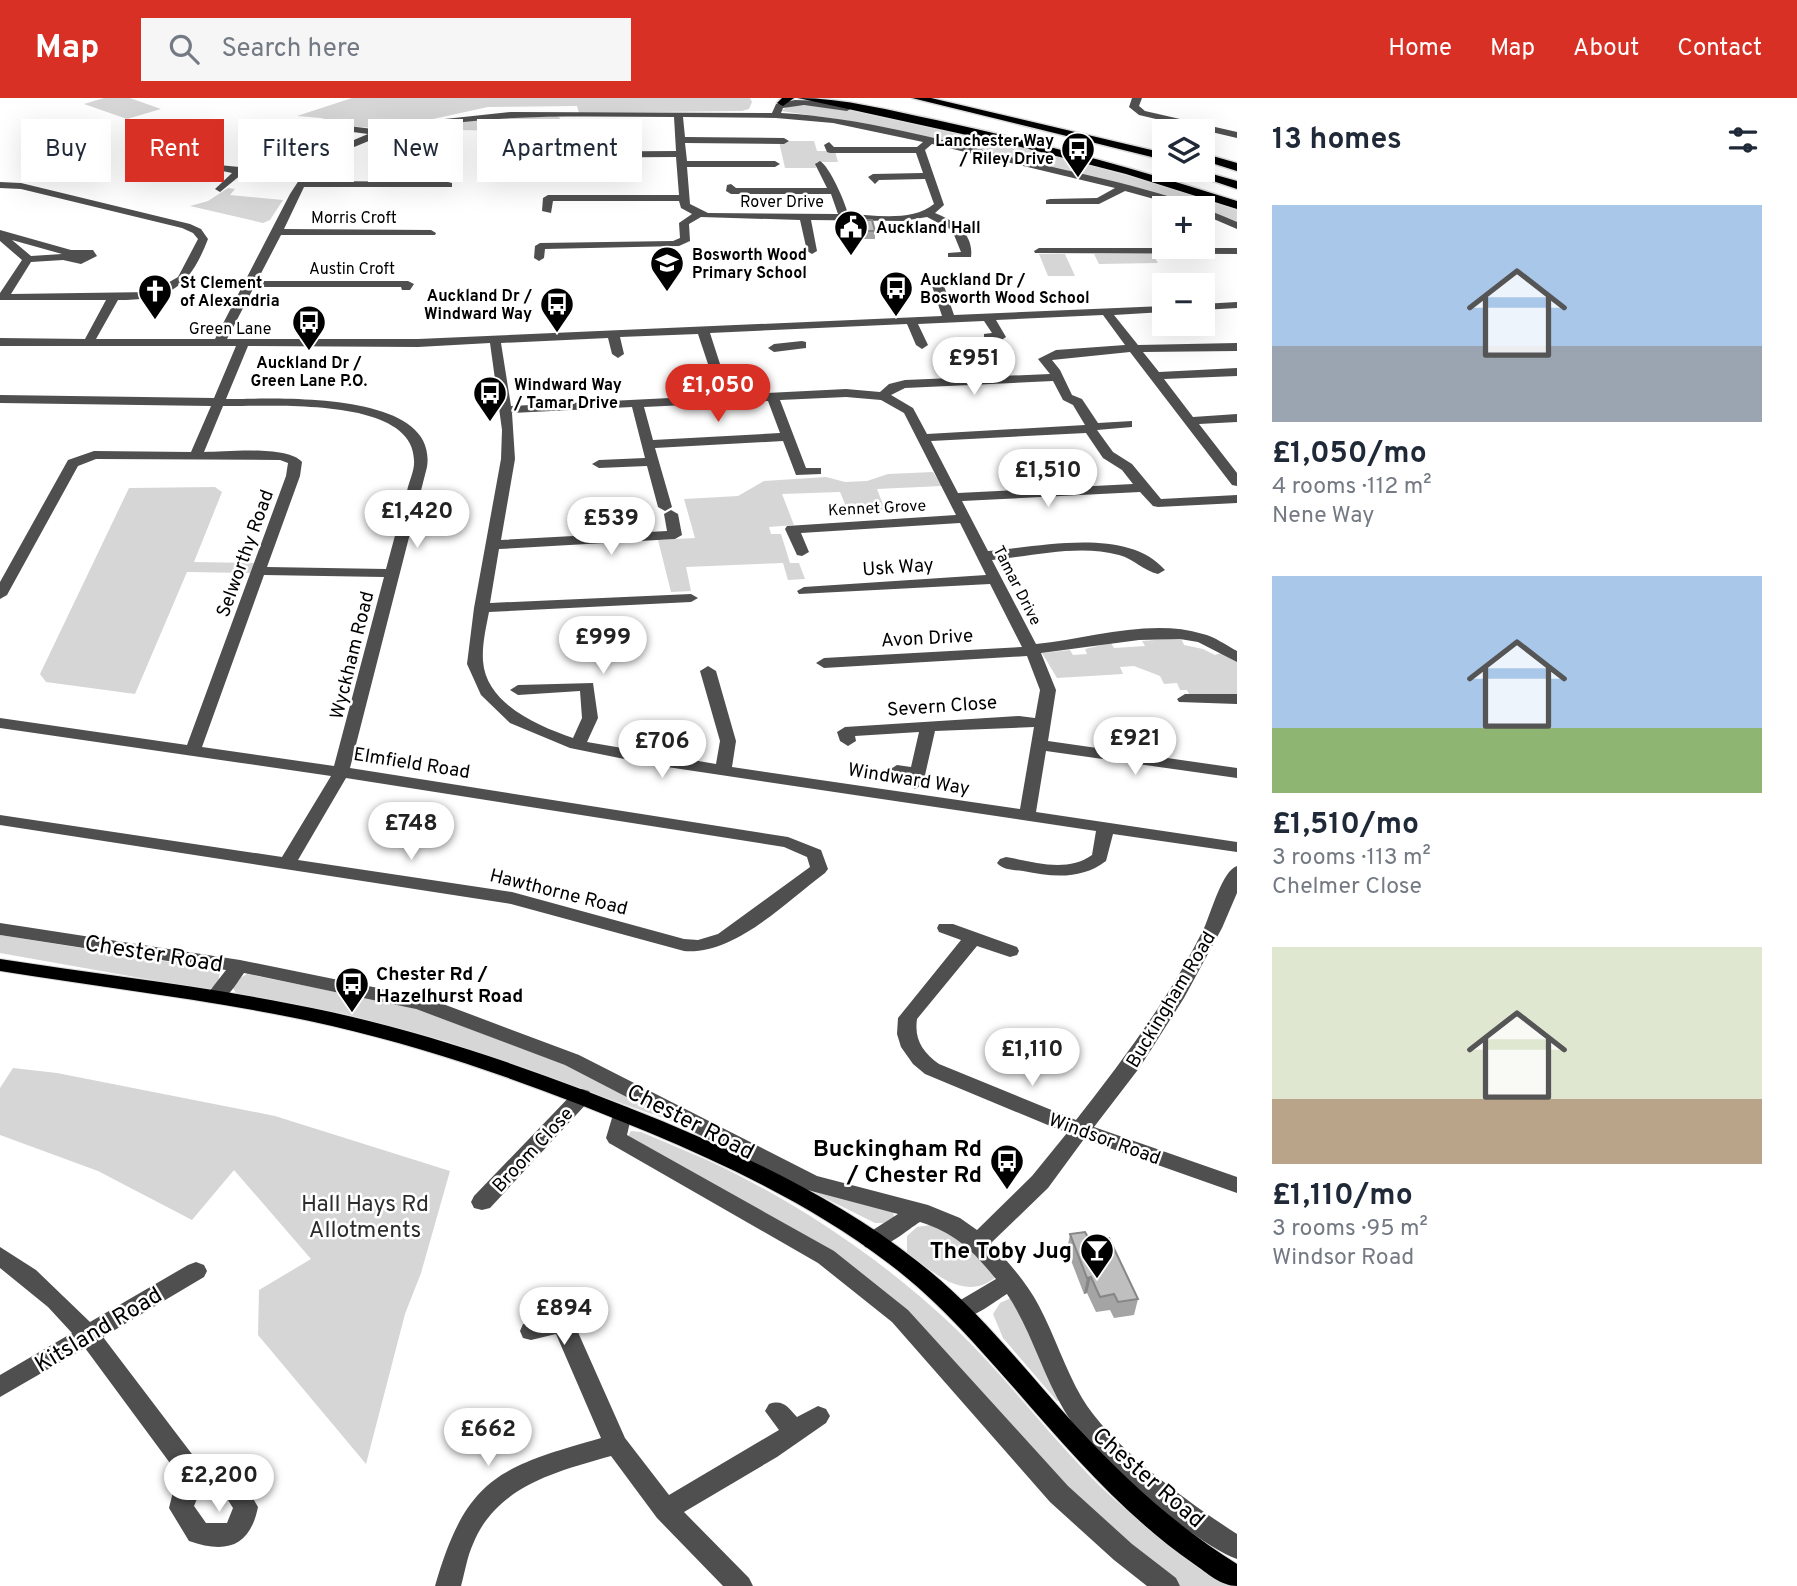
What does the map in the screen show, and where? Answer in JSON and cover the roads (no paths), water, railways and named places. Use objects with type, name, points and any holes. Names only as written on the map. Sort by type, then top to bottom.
[{"type":"highway","points":[[804,98],[913,118],[1075,156],[1237,205]]},
{"type":"highway","points":[[841,98],[1023,137],[1237,198]]},
{"type":"highway","points":[[917,98],[964,107],[1152,154]]},
{"type":"highway","points":[[944,98],[1152,145]]},
{"type":"highway","points":[[951,98],[1033,114],[1152,145]]},
{"type":"highway","points":[[964,107],[1152,160]]},
{"type":"highway","points":[[1215,163],[1237,169]]},
{"type":"highway","points":[[1215,171],[1237,177]]},
{"type":"highway","points":[[1215,179],[1237,185]]},
{"type":"main road","name":"Chester Road","points":[[2,967],[215,998],[380,1031],[582,1096],[763,1176],[846,1222],[911,1269],[960,1311],[1099,1465],[1197,1554],[1237,1578]]},
{"type":"street","points":[[1137,98],[1133,104],[1136,110],[1237,135]]},
{"type":"street","points":[[777,115],[776,111],[786,101],[813,102],[913,118]]},
{"type":"street","points":[[760,114],[766,111],[769,102]]},
{"type":"street","points":[[539,258],[540,246],[676,244],[685,239],[684,223],[699,214],[685,206],[683,198],[678,114]]},
{"type":"street","points":[[463,119],[491,116],[760,114],[861,124],[1155,196]]},
{"type":"street","points":[[680,140],[773,143],[784,141]]},
{"type":"street","points":[[829,145],[830,150],[920,150],[930,140]]},
{"type":"street","points":[[920,150],[939,205],[928,215],[948,222],[960,230],[967,255],[953,255]]},
{"type":"street","points":[[642,158],[775,164]]},
{"type":"street","points":[[817,168],[835,191],[844,217]]},
{"type":"street","points":[[238,172],[223,187],[239,186]]},
{"type":"street","points":[[875,181],[873,177],[929,176]]},
{"type":"street","points":[[218,344],[302,184],[448,185]]},
{"type":"street","points":[[0,185],[21,186],[173,223],[203,235],[198,251],[180,283],[155,295],[2,297]]},
{"type":"street","points":[[731,187],[731,191],[835,191]]},
{"type":"street","points":[[1050,202],[1099,201],[1124,187]]},
{"type":"street","points":[[547,211],[548,198],[683,198]]},
{"type":"street","name":"Rover Drive","points":[[699,214],[718,217],[805,218],[928,215]]},
{"type":"street","points":[[1215,216],[1237,226]]},
{"type":"street","points":[[805,218],[813,251]]},
{"type":"street","name":"Morris Croft","points":[[277,232],[430,233]]},
{"type":"street","points":[[0,234],[68,255],[28,259],[0,234]]},
{"type":"street","points":[[1039,251],[1237,251]]},
{"type":"street","points":[[2,297],[28,259]]},
{"type":"street","name":"Austin Croft","points":[[250,284],[408,284],[406,288]]},
{"type":"street","points":[[939,286],[949,319]]},
{"type":"street","points":[[88,343],[114,297]]},
{"type":"street","points":[[1231,306],[1237,320]]},
{"type":"street","points":[[616,345],[703,330],[1152,310]]},
{"type":"street","points":[[1106,312],[1189,421],[1231,468],[1237,482]]},
{"type":"street","points":[[988,317],[1000,337],[988,337]]},
{"type":"street","points":[[911,320],[922,345]]},
{"type":"street","points":[[774,348],[796,345],[781,326]]},
{"type":"street","points":[[703,330],[715,367]]},
{"type":"street","name":"Green Lane","points":[[0,342],[418,344],[495,340],[616,345]]},
{"type":"street","name":"Windward Way","points":[[495,340],[505,410],[508,459],[481,608],[475,664],[486,692],[516,720],[576,745],[722,771],[1237,848]]},
{"type":"street","points":[[0,595],[73,463],[94,455],[196,456],[243,344]]},
{"type":"street","name":"Green Lane","points":[[418,344],[425,349],[463,352]]},
{"type":"street","points":[[616,345],[631,347]]},
{"type":"street","points":[[1237,347],[1134,349],[1048,356],[1044,359],[1067,397],[1078,402],[1106,453],[1127,467],[1158,503],[1237,499]]},
{"type":"street","points":[[1155,376],[1237,372]]},
{"type":"street","points":[[505,410],[846,393],[883,396],[893,387],[905,384],[1057,377]]},
{"type":"street","name":"Tamar Drive","points":[[883,396],[898,401],[906,408],[923,438],[1031,650],[1048,690],[1027,817]]},
{"type":"street","points":[[773,397],[800,472],[816,471]]},
{"type":"street","name":"Wyckham Road","points":[[5,399],[220,400],[334,404],[377,415],[398,425],[417,445],[421,459],[341,772],[287,863]]},
{"type":"street","points":[[493,545],[675,535],[637,404]]},
{"type":"street","points":[[1189,421],[1237,418]]},
{"type":"street","points":[[923,438],[1126,424]]},
{"type":"street","points":[[650,444],[787,437]]},
{"type":"street","name":"Selworthy Road","points":[[193,750],[293,476],[295,462],[279,456],[196,456]]},
{"type":"street","points":[[599,464],[653,462]]},
{"type":"street","points":[[953,497],[1143,488]]},
{"type":"street","name":"Kennet Grove","points":[[802,552],[792,529],[963,519]]},
{"type":"street","points":[[984,556],[1083,546],[1132,554],[1158,570]]},
{"type":"street","points":[[258,571],[393,573]]},
{"type":"street","name":"Usk Way","points":[[804,591],[995,579]]},
{"type":"street","points":[[481,608],[691,598]]},
{"type":"street","name":"Avon Drive","points":[[825,663],[1031,650],[1115,639],[1187,635],[1205,639],[1237,657]]},
{"type":"street","points":[[708,671],[728,740],[722,771]]},
{"type":"street","points":[[518,690],[587,687],[592,721],[589,730],[576,745]]},
{"type":"street","points":[[1179,699],[1237,699]]},
{"type":"street","name":"Severn Close","points":[[846,737],[928,727],[1019,721],[1042,723]]},
{"type":"street","name":"Elmfield Road","points":[[0,723],[341,772],[788,842],[815,854]]},
{"type":"street","points":[[897,770],[916,778],[928,727]]},
{"type":"street","points":[[1039,745],[1237,773]]},
{"type":"street","name":"Hawthorne Road","points":[[0,820],[512,898],[684,945],[699,946],[725,938],[812,876],[819,869],[815,854]]},
{"type":"street","points":[[1006,863],[1025,872],[1088,866],[1100,857],[1105,828]]},
{"type":"street","name":"Buckingham Road","points":[[978,1242],[1040,1182],[1133,1062],[1174,998],[1213,928],[1237,872]]},
{"type":"street","points":[[946,928],[1010,951]]},
{"type":"street","name":"Chester Road","points":[[0,929],[240,966],[420,1003],[572,1060],[812,1183],[920,1211],[952,1224],[978,1242],[1011,1281],[1030,1310],[1073,1405],[1105,1445],[1187,1516],[1237,1548]]},
{"type":"street","name":"Windsor Road","points":[[972,939],[908,1018],[906,1038],[916,1057],[932,1069],[1080,1130],[1237,1185]]},
{"type":"street","points":[[215,998],[240,966]]},
{"type":"street","name":"Broom Close","points":[[482,1202],[582,1096]]},
{"type":"street","name":"Chester Road","points":[[622,1113],[616,1138],[826,1257],[900,1316],[981,1403],[1059,1494],[1123,1552],[1167,1586]]},
{"type":"street","points":[[873,1241],[920,1211]]},
{"type":"street","points":[[0,1256],[22,1270],[87,1335],[195,1478]]},
{"type":"street","name":"Kitsland Road","points":[[0,1387],[196,1271]]},
{"type":"street","points":[[960,1311],[1011,1281]]},
{"type":"street","points":[[531,1331],[587,1318]]},
{"type":"street","points":[[563,1324],[616,1444],[666,1510],[740,1586]]},
{"type":"street","points":[[777,1411],[795,1431]]},
{"type":"street","points":[[666,1510],[818,1416]]},
{"type":"street","points":[[448,1586],[463,1536],[481,1506],[504,1484],[531,1471],[616,1444]]},
{"type":"place","name":"Lanchester Way / Riley Drive","points":[[1078,179]]},
{"type":"place","name":"Auckland Hall","points":[[851,257]]},
{"type":"place","name":"Bosworth Wood Primary School","points":[[667,293]]},
{"type":"place","name":"Auckland Dr / Bosworth Wood School","points":[[896,318]]},
{"type":"place","name":"St Clement of Alexandria","points":[[155,321]]},
{"type":"place","name":"Auckland Dr / Windward Way","points":[[557,334]]},
{"type":"place","name":"Auckland Dr / Green Lane P.O.","points":[[309,352]]},
{"type":"place","name":"Windward Way / Tamar Drive","points":[[490,423]]},
{"type":"place","name":"Chester Rd / Hazelhurst Road","points":[[352,1014]]},
{"type":"place","name":"Buckingham Rd / Chester Rd","points":[[1007,1191]]},
{"type":"place","name":"The Toby Jug","points":[[1097,1280]]},
{"type":"park label","name":"Hall Hays Rd Allotments","points":[[365,1216]]}]
